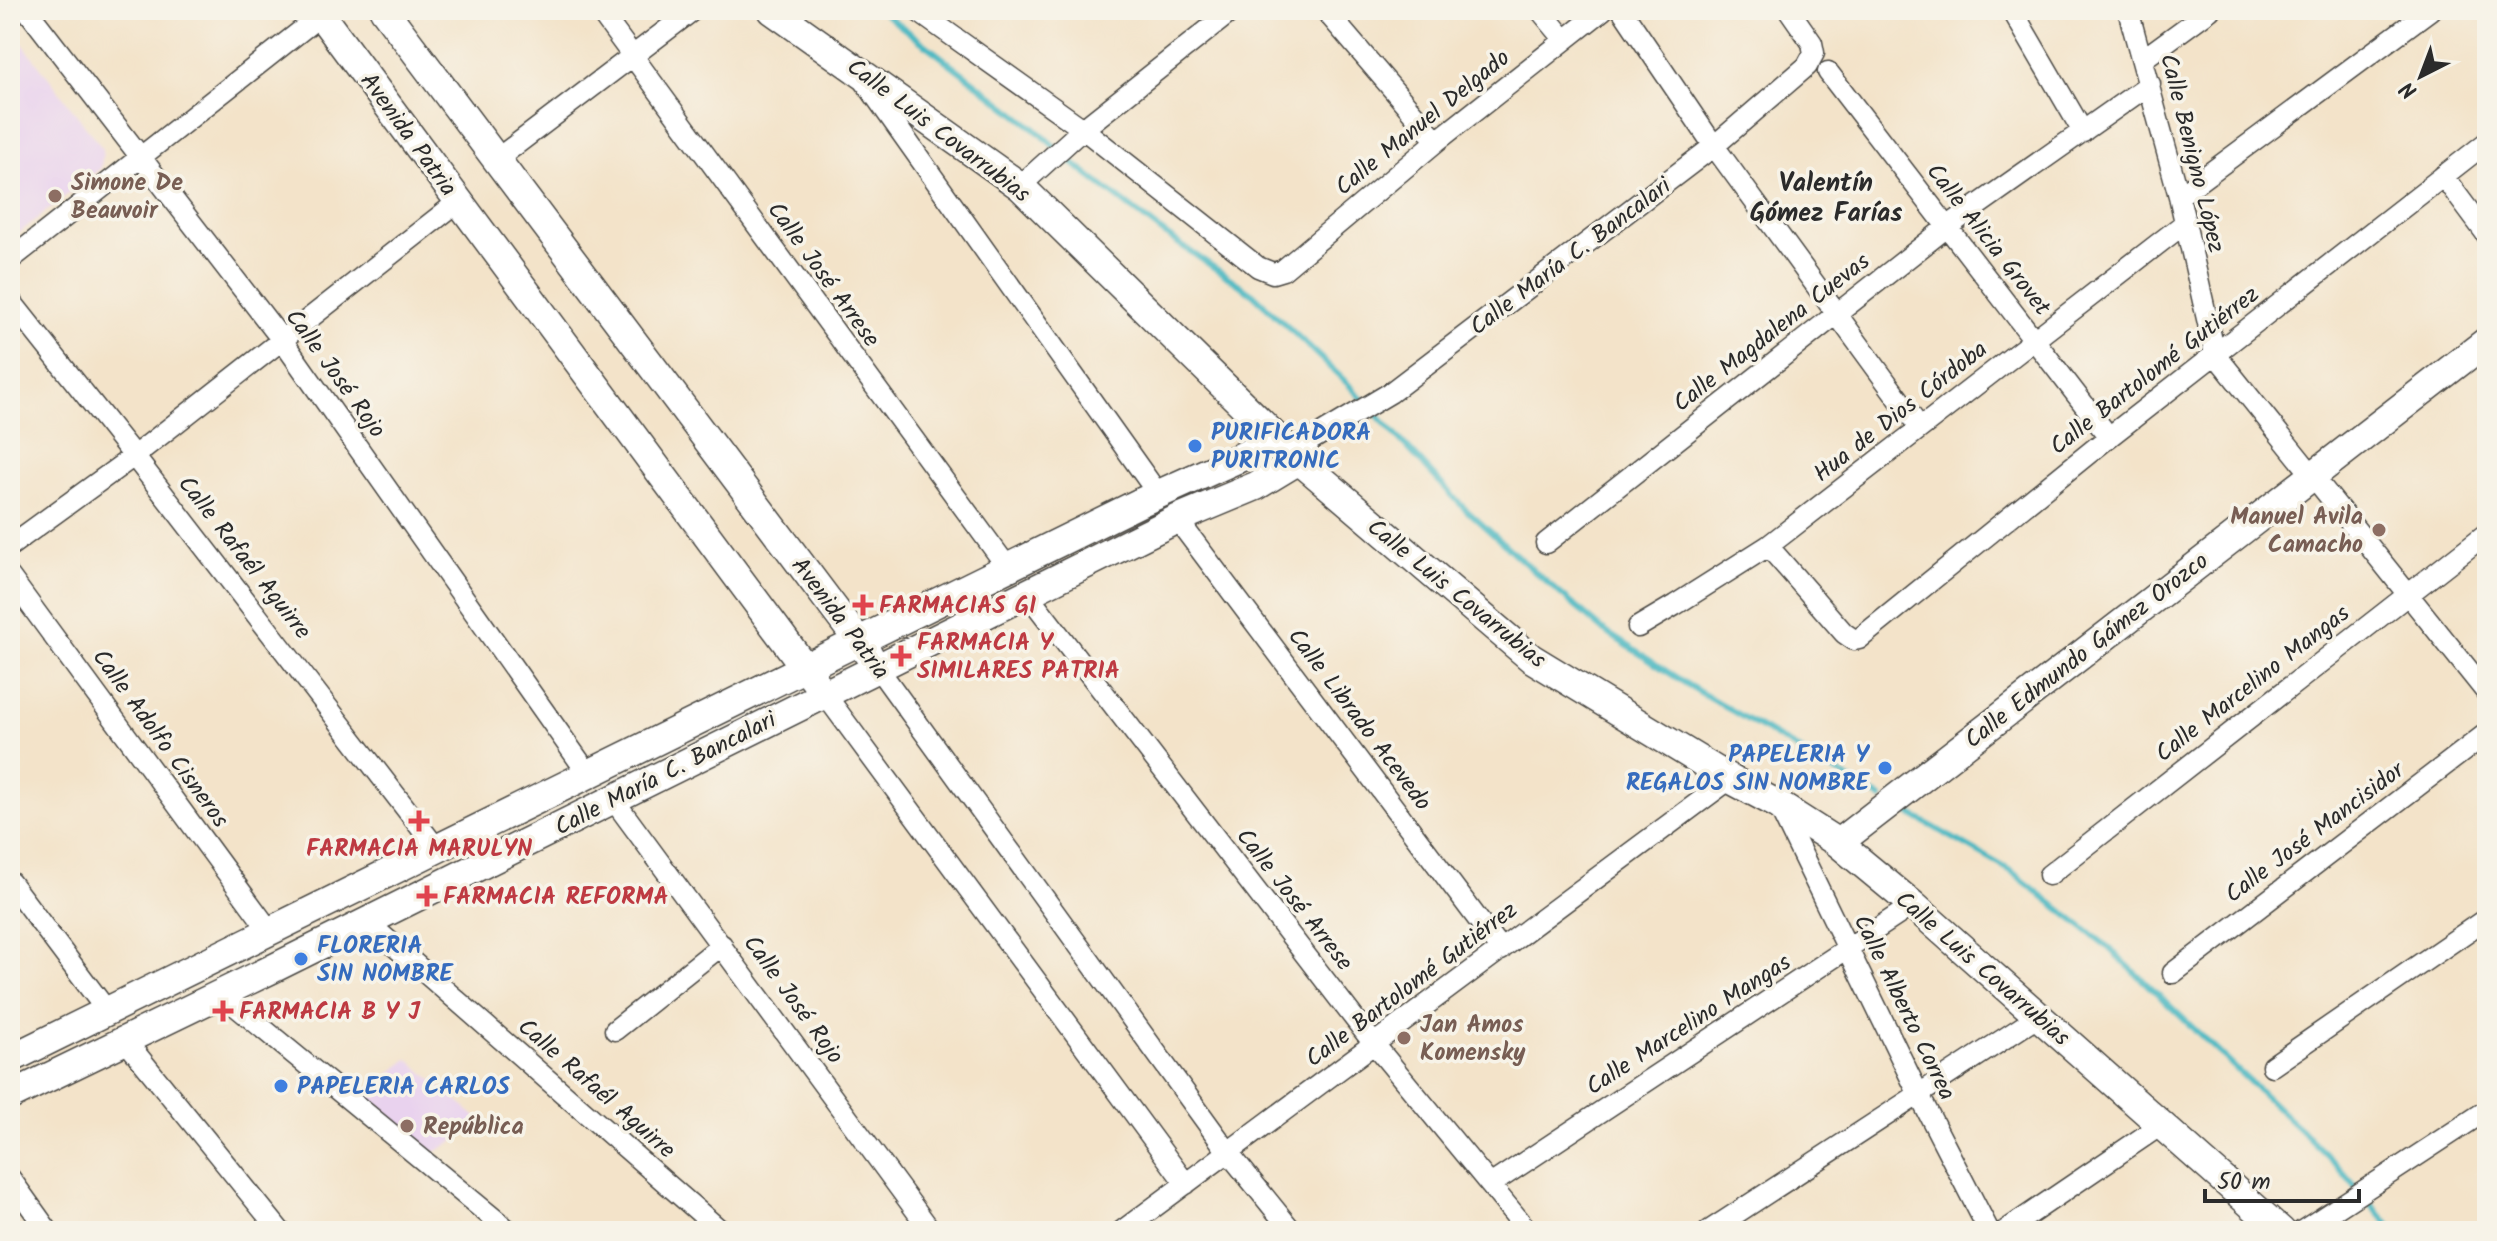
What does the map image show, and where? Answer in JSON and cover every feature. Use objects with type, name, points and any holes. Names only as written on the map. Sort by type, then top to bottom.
[{"type":"street","name":"Calle José Rojo","points":[[27,10],[282,340],[589,775]]},
{"type":"street","name":"Avenida Patria","points":[[384,10],[859,642],[1228,1152],[1292,1231]]},
{"type":"street","name":"Calle José Arrese","points":[[599,10],[1008,568]]},
{"type":"street","points":[[497,159],[693,10]]},
{"type":"street","name":"Calle Luis Covarrubias","points":[[772,10],[854,67],[1028,178],[1277,438],[1312,445],[1531,658],[1838,843],[1913,905],[2281,1231]]},
{"type":"street","points":[[916,10],[1080,132]]},
{"type":"street","points":[[1028,178],[1080,132],[1233,10]]},
{"type":"street","points":[[1325,10],[1437,141]]},
{"type":"street","points":[[1540,10],[1565,40]]},
{"type":"street","name":"Calle Manuel Delgado","points":[[1080,132],[1258,267],[1273,273],[1283,270],[1437,141],[1603,10]]},
{"type":"street","points":[[1622,10],[1714,146],[1920,428]]},
{"type":"street","points":[[2012,10],[2083,132]]},
{"type":"street","name":"Calle Benigno López","points":[[2128,10],[2179,196],[2215,354],[2487,693]]},
{"type":"street","points":[[2143,59],[2210,10]]},
{"type":"street","points":[[2179,196],[2430,10]]},
{"type":"street","points":[[10,260],[319,13]]},
{"type":"street","name":"Avenida Patria","points":[[319,13],[1186,1184]]},
{"type":"street","name":"Calle María C. Bancalari","points":[[10,1096],[1177,519],[1256,486],[1390,393],[1714,146],[1807,66],[1814,53],[1798,13]]},
{"type":"street","points":[[854,67],[1158,494]]},
{"type":"street","name":"Calle Alicia Grovet","points":[[1828,72],[2109,437]]},
{"type":"street","name":"Calle Magdalena Cuevas","points":[[1546,543],[1947,227],[2150,84]]},
{"type":"street","name":"Calle Bartolomé Gutiérrez","points":[[1768,546],[1844,633],[1854,640],[1863,637],[2109,437],[2487,142]]},
{"type":"street","points":[[2443,176],[2487,235]]},
{"type":"street","points":[[10,546],[134,456],[459,201]]},
{"type":"street","name":"Hua de Dios Córdoba","points":[[1638,627],[1768,546],[2185,223]]},
{"type":"street","name":"Calle Rafaél Aguirre","points":[[10,300],[437,849]]},
{"type":"street","name":"Calle Edmundo Gámez Orozco","points":[[1838,843],[2487,341]]},
{"type":"street","name":"Calle María C. Bancalari","points":[[10,1059],[1277,438]]},
{"type":"street","name":"Calle Librado Acevedo","points":[[1177,519],[1501,950]]},
{"type":"street","name":"Calle Marcelino Mangas","points":[[2049,875],[2487,533]]},
{"type":"street","name":"Calle Adolfo Cisneros","points":[[10,577],[269,930]]},
{"type":"street","name":"Calle José Arrese","points":[[1027,593],[1374,1044],[1528,1231]]},
{"type":"street","name":"Calle José Mancisidor","points":[[2173,973],[2487,733]]},
{"type":"street","name":"Calle Bartolomé Gutiérrez","points":[[1128,1229],[1730,779]]},
{"type":"street","name":"Calle José Rojo","points":[[613,799],[931,1231]]},
{"type":"street","name":"Calle Alberto Correa","points":[[1777,804],[1989,1231]]},
{"type":"street","points":[[10,882],[107,1011]]},
{"type":"street","name":"Calle Marcelino Mangas","points":[[1490,1185],[1913,905]]},
{"type":"street","points":[[2272,1066],[2487,918]]},
{"type":"street","name":"Calle Rafaél Aguirre","points":[[367,922],[721,1231]]},
{"type":"street","points":[[615,1030],[722,945]]},
{"type":"street","points":[[221,994],[509,1231]]},
{"type":"street","points":[[1709,1231],[2039,1016]]},
{"type":"street","points":[[125,1040],[280,1231]]},
{"type":"street","points":[[2310,1225],[2487,1110]]},
{"type":"street","points":[[2005,1231],[2161,1125]]},
{"type":"street","points":[[10,1178],[48,1231]]},
{"type":"shaded area","points":[[10,27],[103,149],[101,168],[10,240]]},
{"type":"shaded area","points":[[408,1059],[483,1123],[432,1154],[362,1096]]},
{"type":"waterway","points":[[880,10],[1033,127],[1075,165],[1166,235],[1253,294],[1348,384],[1464,508],[1603,630],[1688,685],[1881,798]]},
{"type":"waterway","points":[[1898,807],[2011,871],[2108,947],[2335,1163],[2394,1231]]},
{"type":"place","name":"Simone De Beauvoir","points":[[55,196]]},
{"type":"place","name":"PURIFICADORA PURITRONIC","points":[[1195,446]]},
{"type":"place","name":"Manuel Avila Camacho","points":[[2379,530]]},
{"type":"place","name":"FARMACIAS GI","points":[[863,605]]},
{"type":"place","name":"FARMACIA Y SIMILARES PATRIA","points":[[901,656]]},
{"type":"place","name":"PAPELERIA Y REGALOS SIN NOMBRE","points":[[1885,768]]},
{"type":"place","name":"FARMACIA MARULYN","points":[[419,821]]},
{"type":"place","name":"FARMACIA REFORMA","points":[[427,896]]},
{"type":"place","name":"FLORERIA SIN NOMBRE","points":[[301,959]]},
{"type":"place","name":"FARMACIA B Y J","points":[[223,1011]]},
{"type":"place","name":"Jan Amos Komensky","points":[[1404,1038]]},
{"type":"place","name":"PAPELERIA CARLOS","points":[[281,1086]]},
{"type":"place","name":"República","points":[[407,1126]]},
{"type":"district","name":"Valentín Gómez Farías","points":[[1826,197]]}]
